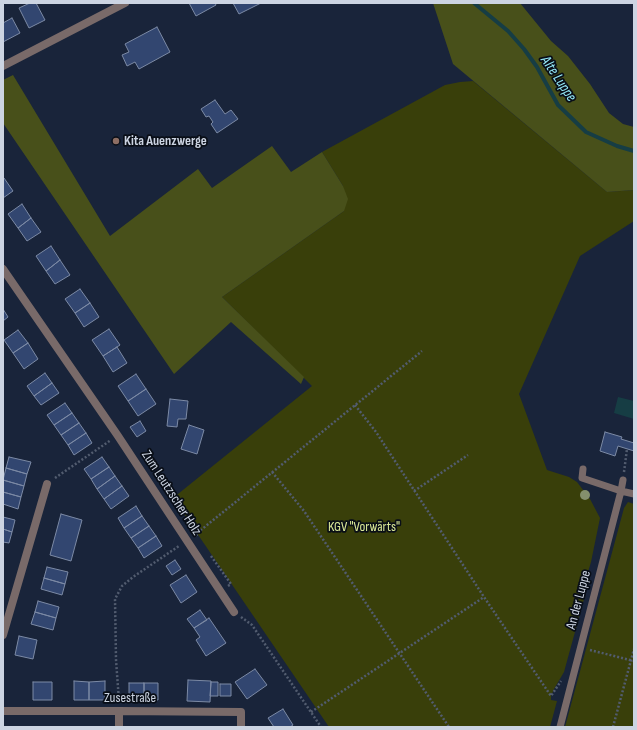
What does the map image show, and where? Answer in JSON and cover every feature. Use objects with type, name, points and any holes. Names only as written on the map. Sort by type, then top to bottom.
[{"type":"street","points":[[3,66],[120,4]]},
{"type":"street","name":"Zum Leutzscher Holz","points":[[3,269],[118,436],[234,612]]},
{"type":"street","points":[[3,635],[47,484]]},
{"type":"street","name":"Zusestraße","points":[[3,711],[241,712],[241,727]]},
{"type":"street","points":[[119,711],[120,727]]},
{"type":"lane","points":[[583,469],[582,478],[634,494]]},
{"type":"lane","name":"An der Luppe","points":[[560,727],[623,480]]},
{"type":"path","points":[[200,540],[196,534],[422,350]]},
{"type":"path","points":[[355,405],[376,432],[547,691],[555,698]]},
{"type":"path","points":[[47,484],[118,436]]},
{"type":"path","points":[[623,480],[627,449]]},
{"type":"path","points":[[414,491],[468,454]]},
{"type":"path","points":[[272,472],[304,511],[449,727]]},
{"type":"path","points":[[119,711],[115,599],[122,586],[133,577],[187,541]]},
{"type":"path","points":[[209,553],[230,584]]},
{"type":"path","points":[[311,712],[484,597]]},
{"type":"path","points":[[234,612],[252,625],[321,727]]},
{"type":"path","points":[[580,648],[633,661]]},
{"type":"path","points":[[613,727],[633,661],[634,650]]},
{"type":"path","points":[[552,696],[562,680]]},
{"type":"green space","points":[[433,3],[520,3],[551,41],[568,56],[590,84],[609,113],[623,124],[634,127],[634,190],[607,192],[453,64]]},
{"type":"green space","points":[[13,75],[110,236],[198,169],[212,188],[272,146],[291,172],[322,152],[343,186],[348,199],[344,211],[222,297],[304,377],[301,384],[231,322],[174,374],[3,123],[3,80]]},
{"type":"green space","name":"KGV \"Vorwärts\"","points":[[473,81],[607,192],[634,190],[634,221],[580,256],[519,394],[547,470],[569,477],[577,482],[590,499],[600,518],[591,562],[581,595],[584,599],[564,672],[551,696],[551,700],[557,701],[550,727],[329,727],[173,498],[312,386],[222,297],[344,211],[343,186],[322,152],[445,85]]},
{"type":"green space","points":[[628,502],[634,504],[634,727],[565,727],[624,508]]},
{"type":"shaded area","points":[[618,397],[634,401],[634,419],[614,413]]},
{"type":"building","points":[[30,3],[36,3],[45,20],[29,28],[19,8]]},
{"type":"building","points":[[189,3],[215,3],[216,5],[196,16]]},
{"type":"building","points":[[233,3],[261,3],[239,14]]},
{"type":"building","points":[[12,18],[20,33],[3,42],[3,23]]},
{"type":"building","points":[[157,27],[170,52],[139,69],[135,62],[127,66],[122,55],[129,52],[125,44]]},
{"type":"building","points":[[215,100],[225,114],[231,110],[238,119],[217,133],[211,124],[213,122],[209,116],[206,117],[201,109]]},
{"type":"building","points":[[3,178],[13,191],[3,198]]},
{"type":"building","points":[[22,204],[31,218],[18,228],[8,214]]},
{"type":"building","points":[[31,218],[41,232],[27,241],[18,228]]},
{"type":"building","points":[[51,246],[60,260],[46,271],[36,256]]},
{"type":"building","points":[[60,260],[70,275],[55,284],[46,271]]},
{"type":"building","points":[[80,289],[90,303],[75,313],[65,299]]},
{"type":"building","points":[[90,303],[99,317],[84,327],[75,313]]},
{"type":"building","points":[[3,309],[8,317],[3,321]]},
{"type":"building","points":[[109,329],[120,345],[103,356],[92,340]]},
{"type":"building","points":[[18,330],[28,343],[13,353],[4,340]]},
{"type":"building","points":[[28,343],[38,359],[24,369],[13,353]]},
{"type":"building","points":[[117,347],[127,363],[113,372],[103,356]]},
{"type":"building","points":[[45,373],[52,383],[34,396],[27,386]]},
{"type":"building","points":[[136,374],[146,389],[128,401],[118,386]]},
{"type":"building","points":[[52,383],[59,393],[41,405],[34,396]]},
{"type":"building","points":[[146,389],[156,404],[138,416],[128,401]]},
{"type":"building","points":[[170,399],[188,401],[186,419],[178,419],[177,427],[167,426]]},
{"type":"building","points":[[65,403],[72,413],[54,425],[47,415]]},
{"type":"building","points":[[72,413],[79,423],[61,435],[54,425]]},
{"type":"building","points":[[140,421],[146,431],[137,437],[130,427]]},
{"type":"building","points":[[79,423],[86,433],[68,445],[61,435]]},
{"type":"building","points":[[189,425],[204,430],[197,454],[181,449]]},
{"type":"building","points":[[605,432],[622,437],[621,439],[634,443],[634,451],[618,446],[615,456],[600,451]]},
{"type":"building","points":[[86,433],[92,443],[74,455],[68,445]]},
{"type":"building","points":[[9,457],[31,462],[27,474],[6,468]]},
{"type":"building","points":[[102,457],[109,467],[91,479],[84,469]]},
{"type":"building","points":[[109,467],[115,476],[97,489],[91,479]]},
{"type":"building","points":[[6,468],[27,474],[24,486],[3,480]]},
{"type":"building","points":[[115,476],[122,486],[104,499],[97,489]]},
{"type":"building","points":[[3,480],[24,486],[21,497],[3,492]]},
{"type":"building","points":[[122,486],[129,496],[111,509],[104,499]]},
{"type":"building","points":[[3,492],[21,497],[18,509],[3,504]]},
{"type":"building","points":[[136,506],[142,516],[124,528],[118,518]]},
{"type":"building","points":[[61,514],[82,520],[71,561],[50,555]]},
{"type":"building","points":[[142,516],[149,526],[131,538],[124,528]]},
{"type":"building","points":[[3,517],[15,520],[12,532],[3,529]]},
{"type":"building","points":[[149,526],[156,536],[138,548],[131,538]]},
{"type":"building","points":[[3,529],[12,532],[9,543],[3,542]]},
{"type":"building","points":[[156,536],[162,546],[144,558],[138,548]]},
{"type":"building","points":[[175,560],[181,569],[172,575],[166,566]]},
{"type":"building","points":[[47,567],[68,572],[65,584],[44,578]]},
{"type":"building","points":[[186,575],[197,592],[181,603],[170,585]]},
{"type":"building","points":[[44,578],[65,584],[62,595],[41,589]]},
{"type":"building","points":[[38,601],[59,607],[56,618],[35,612]]},
{"type":"building","points":[[200,610],[207,620],[194,628],[187,619]]},
{"type":"building","points":[[35,612],[56,618],[53,630],[31,624]]},
{"type":"building","points":[[209,618],[226,643],[206,656],[196,640],[200,637],[194,628]]},
{"type":"building","points":[[19,636],[37,640],[33,659],[15,655]]},
{"type":"building","points":[[255,669],[267,685],[247,699],[235,682]]},
{"type":"building","points":[[188,680],[211,681],[210,702],[187,701]]},
{"type":"building","points":[[74,681],[89,682],[89,700],[74,700]]},
{"type":"building","points":[[105,681],[105,700],[89,700],[89,682]]},
{"type":"building","points":[[33,682],[52,682],[52,700],[33,700]]},
{"type":"building","points":[[211,682],[218,682],[218,696],[210,696]]},
{"type":"building","points":[[129,683],[144,683],[144,700],[129,700]]},
{"type":"building","points":[[144,683],[158,683],[158,700],[144,700]]},
{"type":"building","points":[[220,684],[231,684],[231,696],[220,696]]},
{"type":"building","points":[[283,709],[293,725],[290,727],[274,727],[268,718]]},
{"type":"waterway","name":"Alte Luppe","points":[[474,3],[508,31],[524,49],[537,67],[558,105],[586,132],[617,146],[634,151]]},
{"type":"place","name":"Kita Auenzwerge","points":[[116,141]]}]
